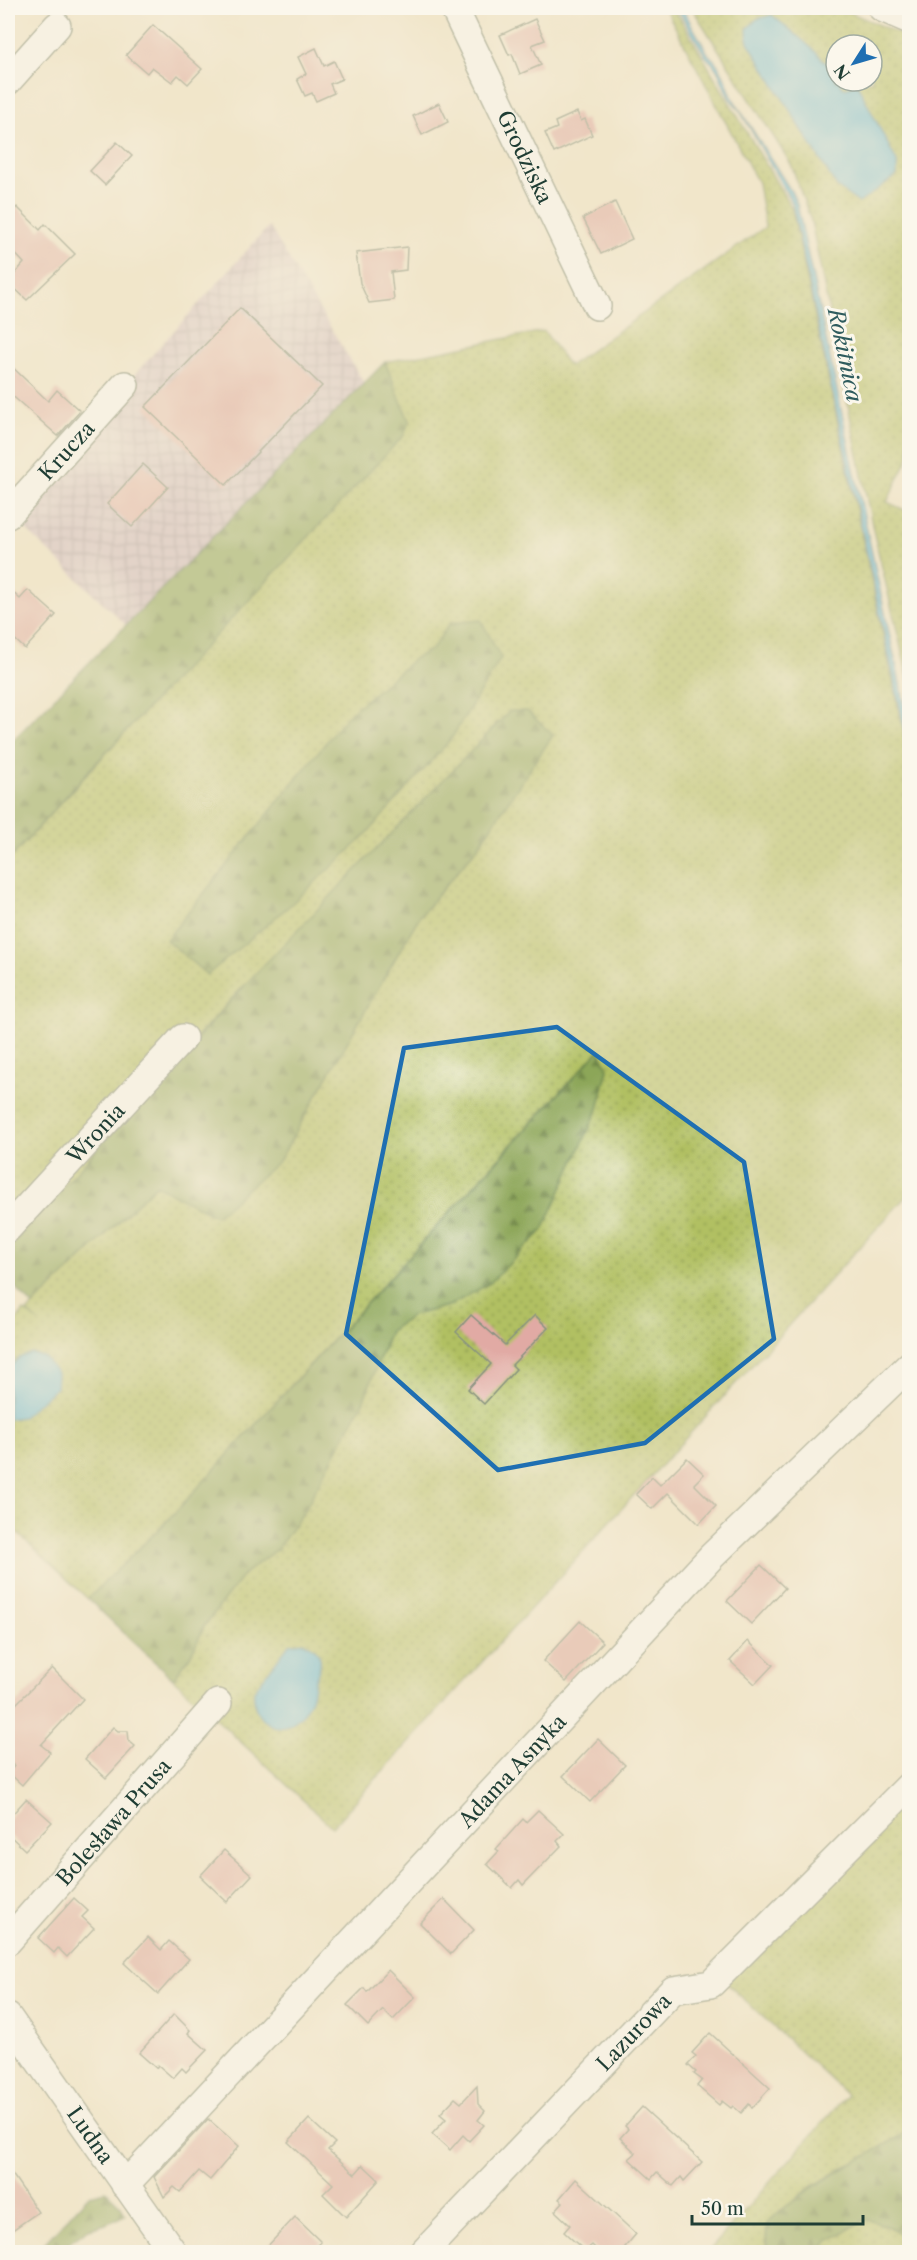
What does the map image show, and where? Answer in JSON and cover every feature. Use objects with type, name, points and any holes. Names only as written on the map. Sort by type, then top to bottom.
[{"type":"street","name":"Grodziska","points":[[454,8],[597,306]]},
{"type":"street","points":[[882,8],[909,20]]},
{"type":"street","points":[[8,81],[57,26]]},
{"type":"street","name":"Krucza","points":[[8,515],[125,385]]},
{"type":"street","name":"Wronia","points":[[8,1228],[183,1038]]},
{"type":"street","name":"Adama Asnyka","points":[[125,2185],[712,1556],[909,1365]]},
{"type":"street","name":"Bolesława Prusa","points":[[8,1941],[218,1703]]},
{"type":"street","name":"Lazurowa","points":[[424,2253],[673,1990],[711,1984],[909,1785]]},
{"type":"street","name":"Ludna","points":[[10,2027],[173,2253]]},
{"type":"highlighted area","points":[[557,1027],[744,1162],[774,1339],[645,1443],[498,1470],[346,1334],[404,1048]]},
{"type":"shaded area","points":[[269,226],[364,383],[126,625],[19,523],[125,385]]},
{"type":"green space","points":[[665,8],[674,8],[792,209],[909,757],[909,1193],[332,1827],[173,1679],[190,1656],[205,1625],[244,1574],[278,1548],[304,1511],[383,1350],[390,1331],[413,1315],[451,1305],[599,1051],[171,1517],[88,1599],[8,1524],[8,1330],[24,1311],[38,1321],[27,1312],[156,1185],[279,1161],[419,917],[477,848],[552,735],[498,722],[471,754],[235,995],[8,1248],[8,861],[409,421],[385,362],[544,331],[569,366],[765,227],[758,183]]},
{"type":"green space","points":[[692,8],[840,8],[909,38],[909,457],[887,502],[909,512],[909,681],[873,530],[811,221],[791,164]]},
{"type":"green space","points":[[385,362],[409,421],[404,435],[82,778],[8,861],[8,745]]},
{"type":"green space","points":[[481,620],[501,658],[451,739],[362,839],[288,907],[207,975],[166,940],[348,715],[415,658],[432,649],[450,623]]},
{"type":"green space","points":[[510,711],[527,711],[553,735],[477,848],[419,917],[279,1161],[216,1216],[156,1185],[33,1306],[8,1280],[8,1248],[255,974]]},
{"type":"green space","points":[[599,1050],[608,1069],[598,1109],[543,1230],[490,1283],[451,1305],[413,1315],[390,1331],[364,1400],[304,1511],[278,1548],[244,1574],[205,1625],[190,1656],[173,1679],[88,1599],[171,1517]]},
{"type":"green space","points":[[909,1785],[909,2130],[874,2154],[846,2166],[808,2189],[767,2223],[766,2245],[772,2252],[708,2252],[847,2095],[719,1976]]},
{"type":"green space","points":[[909,2130],[909,2242],[889,2227],[866,2219],[828,2241],[817,2252],[772,2252],[766,2245],[767,2223],[783,2209],[818,2184]]},
{"type":"green space","points":[[106,2191],[121,2206],[125,2215],[89,2229],[56,2252],[29,2252],[40,2248],[89,2195]]},
{"type":"green space","points":[[866,2219],[889,2227],[909,2242],[909,2252],[817,2252],[828,2241]]},
{"type":"water","points":[[677,8],[682,8],[709,55],[720,69],[732,97],[797,204],[909,725],[909,749],[792,203],[739,109],[729,97],[718,71],[706,57]]},
{"type":"water","points":[[772,15],[819,55],[824,61],[824,93],[862,93],[897,162],[897,175],[859,203],[837,187],[748,42],[747,29],[757,19]]},
{"type":"water","points":[[31,1353],[44,1357],[57,1373],[56,1388],[22,1417],[8,1419],[8,1369],[19,1358]]},
{"type":"water","points":[[304,1642],[316,1650],[320,1661],[310,1701],[301,1715],[290,1724],[278,1727],[271,1725],[257,1711],[254,1704],[254,1691],[289,1644]]},
{"type":"building","points":[[535,19],[545,40],[532,45],[541,65],[520,74],[512,54],[509,55],[500,35]]},
{"type":"building","points":[[153,25],[202,69],[188,84],[178,75],[172,82],[152,67],[147,73],[126,55]]},
{"type":"building","points":[[316,48],[324,66],[334,61],[342,79],[330,84],[334,93],[316,101],[312,93],[305,96],[297,79],[306,74],[298,57]]},
{"type":"building","points":[[439,103],[448,122],[422,135],[413,116]]},
{"type":"building","points":[[577,112],[581,121],[585,119],[592,135],[554,153],[545,133],[557,128],[555,122]]},
{"type":"building","points":[[117,142],[132,156],[105,185],[90,171]]},
{"type":"building","points":[[615,202],[632,239],[601,254],[583,218]]},
{"type":"building","points":[[17,207],[40,230],[45,224],[75,254],[27,300],[8,282],[24,263],[8,246],[8,217]]},
{"type":"building","points":[[407,247],[406,270],[391,272],[394,300],[369,303],[360,283],[356,253]]},
{"type":"building","points":[[240,308],[322,386],[226,485],[145,407]]},
{"type":"building","points":[[8,363],[48,401],[57,390],[80,411],[58,436],[8,392]]},
{"type":"building","points":[[143,464],[168,487],[132,527],[107,504]]},
{"type":"building","points":[[8,588],[20,599],[28,590],[56,615],[25,649],[8,633]]},
{"type":"building","points":[[471,1315],[505,1345],[535,1315],[548,1328],[512,1365],[516,1369],[484,1404],[468,1389],[491,1364],[456,1332]]},
{"type":"building","points":[[687,1458],[704,1474],[694,1484],[716,1506],[699,1524],[668,1493],[652,1509],[636,1494],[652,1477],[660,1485]]},
{"type":"building","points":[[761,1565],[785,1588],[751,1624],[727,1601]]},
{"type":"building","points":[[580,1621],[603,1642],[566,1682],[543,1661]]},
{"type":"building","points":[[748,1641],[773,1665],[755,1684],[730,1661]]},
{"type":"building","points":[[52,1668],[83,1699],[41,1745],[50,1752],[22,1785],[9,1773],[14,1766],[8,1760],[8,1712]]},
{"type":"building","points":[[113,1727],[118,1731],[128,1731],[129,1741],[135,1746],[106,1778],[85,1759]]},
{"type":"building","points":[[598,1739],[625,1765],[590,1802],[563,1776]]},
{"type":"building","points":[[26,1799],[52,1822],[25,1850],[8,1834],[8,1819]]},
{"type":"building","points":[[538,1810],[564,1834],[557,1841],[561,1846],[523,1885],[519,1880],[512,1888],[487,1864],[499,1851],[496,1849],[523,1819],[526,1822]]},
{"type":"building","points":[[224,1850],[252,1875],[227,1902],[200,1876]]},
{"type":"building","points":[[74,1898],[88,1911],[82,1917],[94,1928],[67,1957],[58,1948],[54,1953],[38,1938]]},
{"type":"building","points":[[444,1899],[474,1930],[451,1954],[420,1923]]},
{"type":"building","points":[[148,1937],[161,1950],[169,1941],[189,1959],[158,1994],[124,1963]]},
{"type":"building","points":[[388,1970],[415,1997],[393,2020],[383,2010],[368,2026],[347,2005],[364,1988],[367,1992]]},
{"type":"building","points":[[174,2014],[190,2030],[188,2033],[207,2050],[186,2072],[182,2068],[173,2078],[158,2065],[156,2068],[139,2053]]},
{"type":"building","points":[[710,2033],[770,2088],[752,2108],[749,2104],[741,2113],[722,2101],[719,2105],[697,2086],[702,2080],[688,2065],[696,2056],[692,2053]]},
{"type":"building","points":[[477,2086],[478,2104],[485,2111],[478,2120],[484,2125],[469,2141],[463,2135],[450,2150],[432,2134],[446,2119],[440,2114],[455,2098],[461,2103]]},
{"type":"building","points":[[642,2107],[702,2162],[684,2181],[681,2177],[673,2186],[657,2172],[651,2179],[629,2159],[636,2153],[620,2138],[628,2129],[625,2126]]},
{"type":"building","points":[[208,2119],[239,2146],[210,2180],[199,2171],[180,2192],[174,2187],[164,2197],[154,2177]]},
{"type":"building","points":[[309,2119],[335,2143],[328,2150],[355,2174],[363,2165],[379,2180],[346,2217],[323,2194],[333,2184],[288,2142]]},
{"type":"building","points":[[8,2168],[38,2212],[8,2233]]},
{"type":"building","points":[[576,2179],[636,2234],[620,2253],[600,2253],[592,2245],[585,2251],[564,2232],[570,2225],[555,2211],[563,2202],[559,2199]]},
{"type":"building","points":[[295,2217],[321,2242],[311,2253],[261,2253]]},
{"type":"water label","name":"Rokitnica","points":[[845,355]]}]
